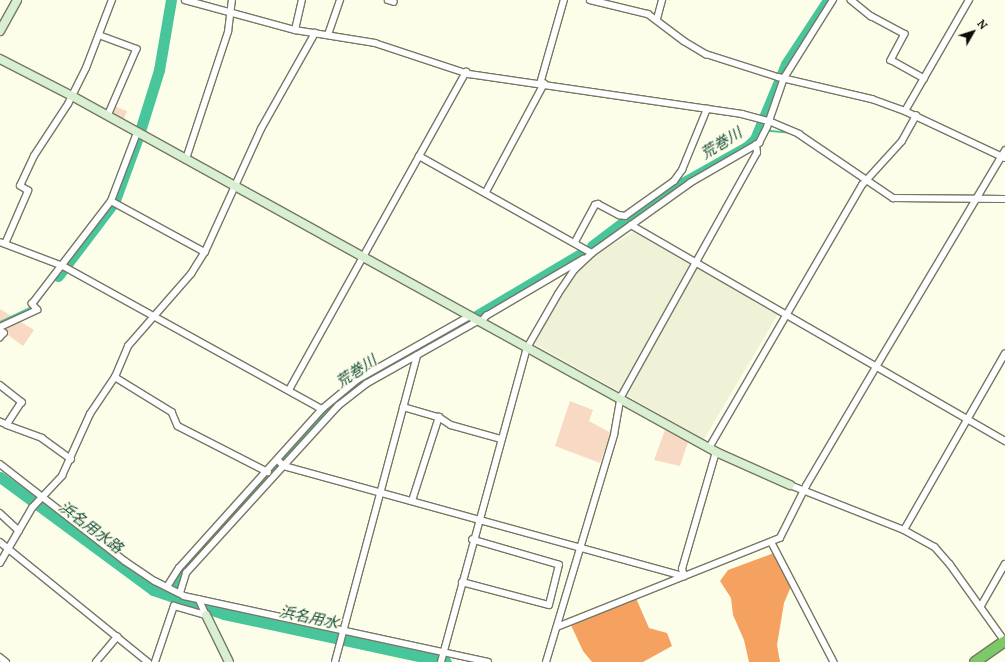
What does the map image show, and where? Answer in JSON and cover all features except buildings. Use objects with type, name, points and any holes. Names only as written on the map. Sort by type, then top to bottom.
[{"type":"highway","points":[[975,662],[1005,641]]},
{"type":"street","points":[[0,31],[18,0]]},
{"type":"street","points":[[112,0],[86,68],[72,96],[34,156],[20,186],[28,191],[3,243],[64,267],[322,409]]},
{"type":"street","points":[[185,0],[295,30],[376,43],[466,72],[707,109],[769,121],[799,134],[887,196],[899,199],[1005,199]]},
{"type":"street","points":[[186,159],[228,32],[232,14],[232,0]]},
{"type":"street","points":[[295,30],[302,0]]},
{"type":"street","points":[[328,35],[340,0]]},
{"type":"street","points":[[486,192],[542,84],[564,0]]},
{"type":"street","points":[[557,626],[772,543],[780,538],[806,491],[806,486],[876,367],[1004,156],[905,111],[872,99],[782,77],[700,51],[684,41],[657,19],[633,9],[590,0]]},
{"type":"street","points":[[657,19],[662,0]]},
{"type":"street","points":[[441,662],[442,653],[473,540],[528,348],[568,278],[592,253],[690,183],[756,145],[764,135],[782,77],[833,0]]},
{"type":"street","points":[[851,0],[871,16],[904,34],[891,60],[924,78]]},
{"type":"street","points":[[905,111],[969,0]]},
{"type":"street","points":[[0,563],[32,508],[41,496],[62,476],[71,459],[90,414],[115,377],[128,346],[155,317],[191,274],[205,252],[233,186],[261,129],[315,33]]},
{"type":"street","points":[[99,35],[137,49],[108,116]]},
{"type":"street","points":[[0,59],[72,96],[713,450],[790,485],[904,530],[935,547],[981,606],[1005,641]]},
{"type":"street","points":[[289,390],[364,258],[466,72]]},
{"type":"street","points":[[575,242],[595,205],[598,204],[619,215],[625,216],[674,181],[682,170],[707,109]]},
{"type":"street","points":[[684,576],[682,570],[713,450],[786,316],[866,181],[895,149],[916,116]]},
{"type":"street","points":[[0,327],[37,310],[32,304],[64,267],[111,201],[137,133]]},
{"type":"street","points":[[546,662],[582,548],[621,400],[757,153],[756,145]]},
{"type":"street","points":[[419,156],[486,192],[592,253]]},
{"type":"street","points":[[111,201],[205,252]]},
{"type":"street","points":[[631,225],[786,316],[1005,441]]},
{"type":"street","points":[[180,593],[186,574],[280,463],[322,409],[358,380],[475,319],[486,316],[587,258]]},
{"type":"street","points":[[166,587],[179,568],[268,472],[280,463],[338,406],[366,384],[417,356],[475,319]]},
{"type":"street","points":[[0,330],[4,333],[0,338]]},
{"type":"street","points":[[904,530],[1005,354]]},
{"type":"street","points":[[336,661],[341,631],[417,356]]},
{"type":"street","points":[[115,377],[172,412],[178,426],[268,472]]},
{"type":"street","points":[[0,385],[22,402],[7,425]]},
{"type":"street","points":[[403,407],[439,416],[450,425],[501,439]]},
{"type":"street","points":[[412,501],[439,416]]},
{"type":"street","points":[[0,422],[42,438],[71,459]]},
{"type":"street","points":[[280,463],[479,520],[684,576]]},
{"type":"street","points":[[0,464],[125,561],[166,587],[180,593],[199,599],[341,631],[488,662]]},
{"type":"street","points":[[0,513],[19,531]]},
{"type":"street","points":[[462,582],[549,605],[560,565],[473,540]]},
{"type":"street","points":[[0,542],[148,662]]},
{"type":"street","points":[[772,543],[834,662]]},
{"type":"street","points":[[981,606],[1005,564]]},
{"type":"street","points":[[199,599],[229,662]]},
{"type":"street","points":[[156,662],[174,606],[206,615]]},
{"type":"street","points":[[96,662],[117,637]]},
{"type":"shaded area","points":[[114,106],[127,111],[123,121],[110,113]]},
{"type":"shaded area","points":[[634,232],[778,314],[704,439],[533,343],[575,274],[590,257]]},
{"type":"shaded area","points":[[62,269],[32,312],[0,326],[0,321],[34,305]]},
{"type":"shaded area","points":[[0,309],[34,330],[23,346],[0,329]]},
{"type":"shaded area","points":[[570,401],[593,410],[589,421],[611,433],[600,463],[555,446]]},
{"type":"shaded area","points":[[665,430],[688,442],[680,466],[654,460]]},
{"type":"shaded area","points":[[774,553],[792,584],[784,603],[777,645],[780,662],[749,662],[744,640],[733,615],[731,598],[720,581],[728,570]]},
{"type":"shaded area","points":[[635,596],[649,628],[667,633],[672,646],[643,662],[592,662],[583,651],[570,623]]},
{"type":"waterway","points":[[140,131],[159,70],[171,0]]},
{"type":"waterway","name":"荒巻川","points":[[592,246],[654,199],[748,146],[755,139],[786,64],[828,0]]},
{"type":"waterway","points":[[759,130],[791,133]]},
{"type":"waterway","points":[[804,134],[833,154]]},
{"type":"waterway","points":[[115,200],[137,140]]},
{"type":"waterway","points":[[966,196],[976,196]]},
{"type":"waterway","points":[[994,196],[1005,196]]},
{"type":"waterway","points":[[58,276],[111,206]]},
{"type":"waterway","name":"荒巻川","points":[[173,586],[181,570],[348,392],[584,252]]},
{"type":"waterway","name":"浜名用水","points":[[0,477],[153,590],[224,614],[446,662]]},
{"type":"waterway","name":"浜名用水","points":[[172,605],[175,599]]},
{"type":"water label","name":"浜名用水路","points":[[91,527]]}]
